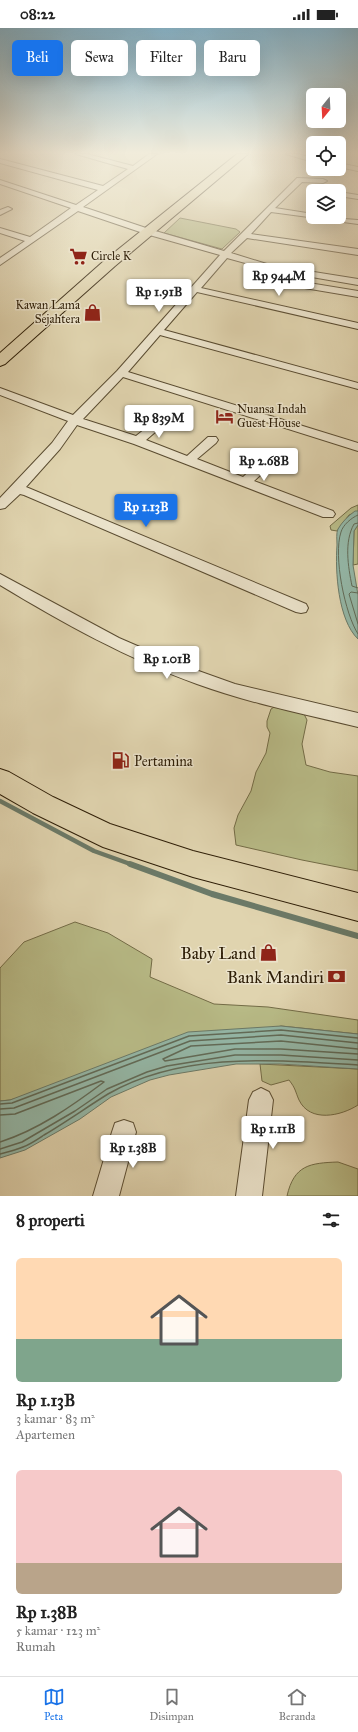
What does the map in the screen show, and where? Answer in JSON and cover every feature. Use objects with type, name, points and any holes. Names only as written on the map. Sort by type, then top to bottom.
[{"type":"main road","points":[[0,361],[110,263],[177,209]]},
{"type":"main road","points":[[0,780],[43,805],[103,834],[194,864],[358,907]]},
{"type":"street","points":[[0,213],[8,209]]},
{"type":"street","points":[[0,262],[75,209]]},
{"type":"street","points":[[78,209],[149,232],[269,267],[358,282]]},
{"type":"street","points":[[0,506],[56,446],[75,420],[121,373],[156,331],[225,255],[270,210],[306,215]]},
{"type":"street","points":[[346,220],[358,222]]},
{"type":"street","points":[[0,230],[31,240]]},
{"type":"street","points":[[244,235],[358,252]]},
{"type":"street","points":[[269,267],[260,278],[358,294]]},
{"type":"street","points":[[195,288],[358,326]]},
{"type":"street","points":[[156,331],[358,386]]},
{"type":"street","points":[[121,373],[358,447]]},
{"type":"street","points":[[0,391],[75,420],[138,441],[328,514]]},
{"type":"street","points":[[138,441],[164,419]]},
{"type":"street","points":[[188,460],[212,440]]},
{"type":"street","points":[[246,482],[266,463]]},
{"type":"street","points":[[17,489],[29,492],[301,608]]},
{"type":"street","points":[[0,579],[97,635],[175,669],[234,689],[358,720]]},
{"type":"street","points":[[249,1196],[261,1100]]},
{"type":"street","points":[[106,1196],[124,1132]]},
{"type":"green space","points":[[180,218],[236,229],[240,232],[222,249],[164,233]]},
{"type":"green space","points":[[358,505],[358,511],[349,515],[337,531],[331,530],[330,526],[351,508]]},
{"type":"green space","points":[[358,525],[358,564],[353,565],[354,531]]},
{"type":"green space","points":[[276,706],[304,714],[307,720],[302,744],[306,765],[330,772],[358,776],[358,871],[236,845],[234,828],[238,815],[251,791],[256,772],[266,753],[270,733],[267,727],[267,721],[271,709]]},
{"type":"green space","points":[[75,922],[108,933],[152,959],[150,977],[214,1004],[268,1007],[358,1020],[358,1034],[281,1026],[10,1100],[0,1101],[0,968],[24,942]]},
{"type":"green space","points":[[260,1064],[358,1069],[358,1105],[335,1114],[318,1115],[310,1112],[299,1100],[289,1080],[271,1085],[262,1081]]},
{"type":"green space","points":[[338,1162],[358,1169],[358,1196],[287,1196],[294,1178],[305,1168],[319,1163]]},
{"type":"water","points":[[355,511],[358,511],[358,525],[354,531],[353,565],[358,595],[358,639],[351,631],[346,620],[337,581],[337,531],[343,522]]},
{"type":"water","points":[[281,1026],[358,1034],[358,1069],[280,1064],[236,1064],[169,1075],[150,1080],[111,1097],[80,1119],[25,1150],[0,1158],[0,1101],[10,1100],[188,1032]]},
{"type":"waterway","points":[[0,801],[94,851],[133,865]]},
{"type":"waterway","points":[[130,864],[212,894],[358,936]]},
{"type":"place","name":"Circle K","points":[[78,256]]},
{"type":"place","name":"Kawan Lama Sejahtera","points":[[93,312]]},
{"type":"place","name":"Nuansa Indah Guest House","points":[[224,416]]},
{"type":"place","name":"Pertamina","points":[[121,761]]},
{"type":"place","name":"Baby Land","points":[[269,953]]},
{"type":"place","name":"Bank Mandiri","points":[[337,977]]}]
